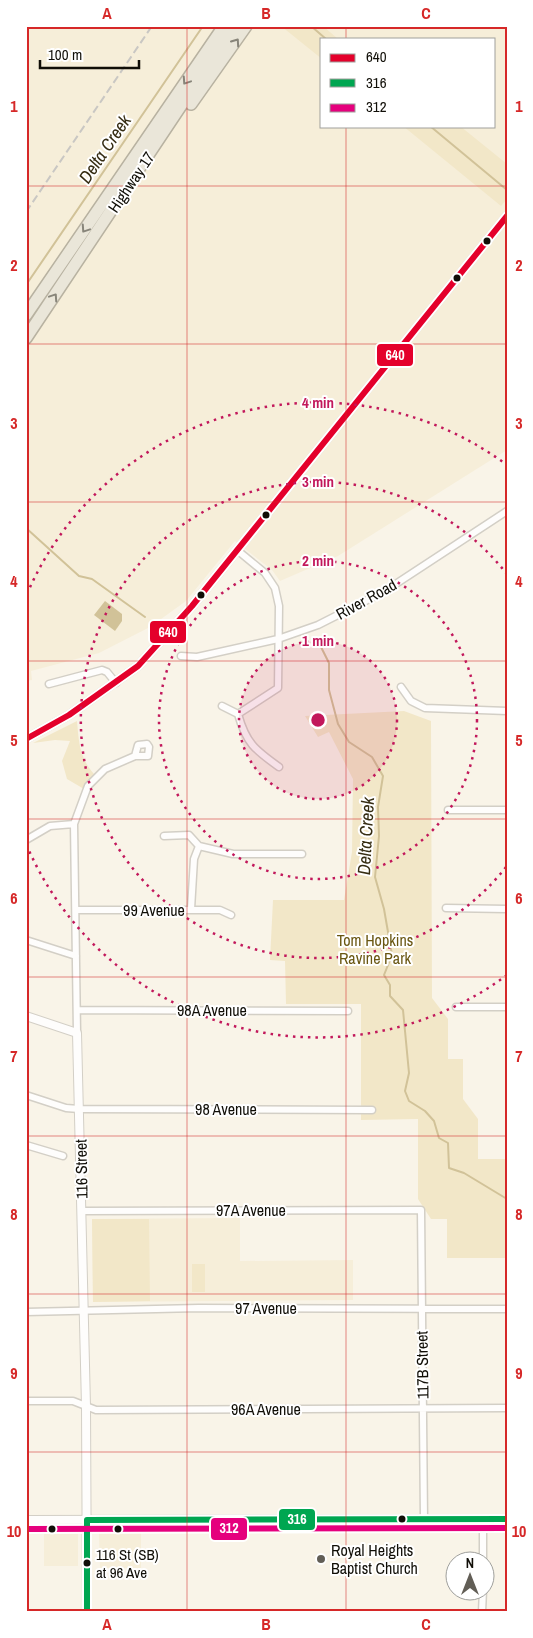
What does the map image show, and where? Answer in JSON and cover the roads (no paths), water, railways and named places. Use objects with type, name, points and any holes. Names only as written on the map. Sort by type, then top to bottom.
[{"type":"highway","name":"Highway 17","points":[[26,315],[224,26]]},
{"type":"highway","name":"Highway 17","points":[[26,338],[234,26]]},
{"type":"highway","points":[[143,164],[208,82],[246,26]]},
{"type":"street","points":[[26,738],[69,715],[138,666],[192,606],[507,216]]},
{"type":"street","name":"River Road","points":[[181,656],[197,657],[278,639],[318,625],[385,590],[507,511]]},
{"type":"street","points":[[237,550],[265,573],[275,588],[279,606],[278,688],[238,714]]},
{"type":"street","points":[[48,684],[102,670],[107,672],[116,683]]},
{"type":"street","points":[[401,687],[411,701],[425,708],[507,711]]},
{"type":"street","points":[[222,706],[238,714],[244,735],[256,752],[279,767]]},
{"type":"street","name":"116 Street","points":[[87,1612],[86,1406],[76,1010],[74,824],[88,786],[106,769],[135,756]]},
{"type":"street","points":[[448,810],[507,810]]},
{"type":"street","points":[[26,840],[50,826],[74,824]]},
{"type":"street","points":[[164,836],[189,835],[199,846],[233,854],[302,854]]},
{"type":"street","points":[[191,909],[194,858],[199,846]]},
{"type":"street","points":[[446,908],[507,909]]},
{"type":"street","name":"99 Avenue","points":[[76,910],[191,909],[220,910],[231,915]]},
{"type":"street","points":[[26,940],[76,956]]},
{"type":"street","points":[[456,1007],[507,1007]]},
{"type":"street","name":"98A Avenue","points":[[76,1010],[348,1011]]},
{"type":"street","points":[[26,1016],[77,1033]]},
{"type":"street","name":"98 Avenue","points":[[26,1095],[66,1108],[79,1109],[372,1110]]},
{"type":"street","points":[[26,1145],[63,1156]]},
{"type":"street","name":"97A Avenue","points":[[82,1211],[421,1210]]},
{"type":"street","name":"117B Street","points":[[421,1210],[424,1520]]},
{"type":"street","name":"97 Avenue","points":[[26,1312],[198,1308],[507,1309]]},
{"type":"street","name":"96A Avenue","points":[[26,1401],[73,1401],[96,1410],[507,1408]]},
{"type":"street","points":[[483,1519],[483,1550]]},
{"type":"street","points":[[26,1520],[507,1519]]},
{"type":"waterway","name":"Delta Creek","points":[[26,285],[203,26]]},
{"type":"waterway","points":[[311,26],[325,38]]},
{"type":"waterway","points":[[432,128],[507,190]]},
{"type":"waterway","name":"Delta Creek","points":[[26,528],[79,576],[92,579],[145,617]]},
{"type":"waterway","name":"Delta Creek","points":[[319,643],[329,663],[329,690],[338,724],[349,742],[372,757],[383,776],[378,807],[379,836],[375,877],[384,909],[392,955],[384,975],[390,985],[390,996],[403,1010],[409,1073],[405,1091],[409,1101],[425,1111],[434,1121],[439,1138],[448,1143],[449,1168],[464,1173],[507,1199]]},
{"type":"railway","points":[[26,212],[152,26]]},
{"type":"place","name":"Royal Heights Baptist Church","points":[[321,1559]]},
{"type":"place","name":"116 St (SB) at 96 Ave","points":[[87,1563]]},
{"type":"park label","name":"Tom Hopkins Ravine Park","points":[[375,949]]}]
